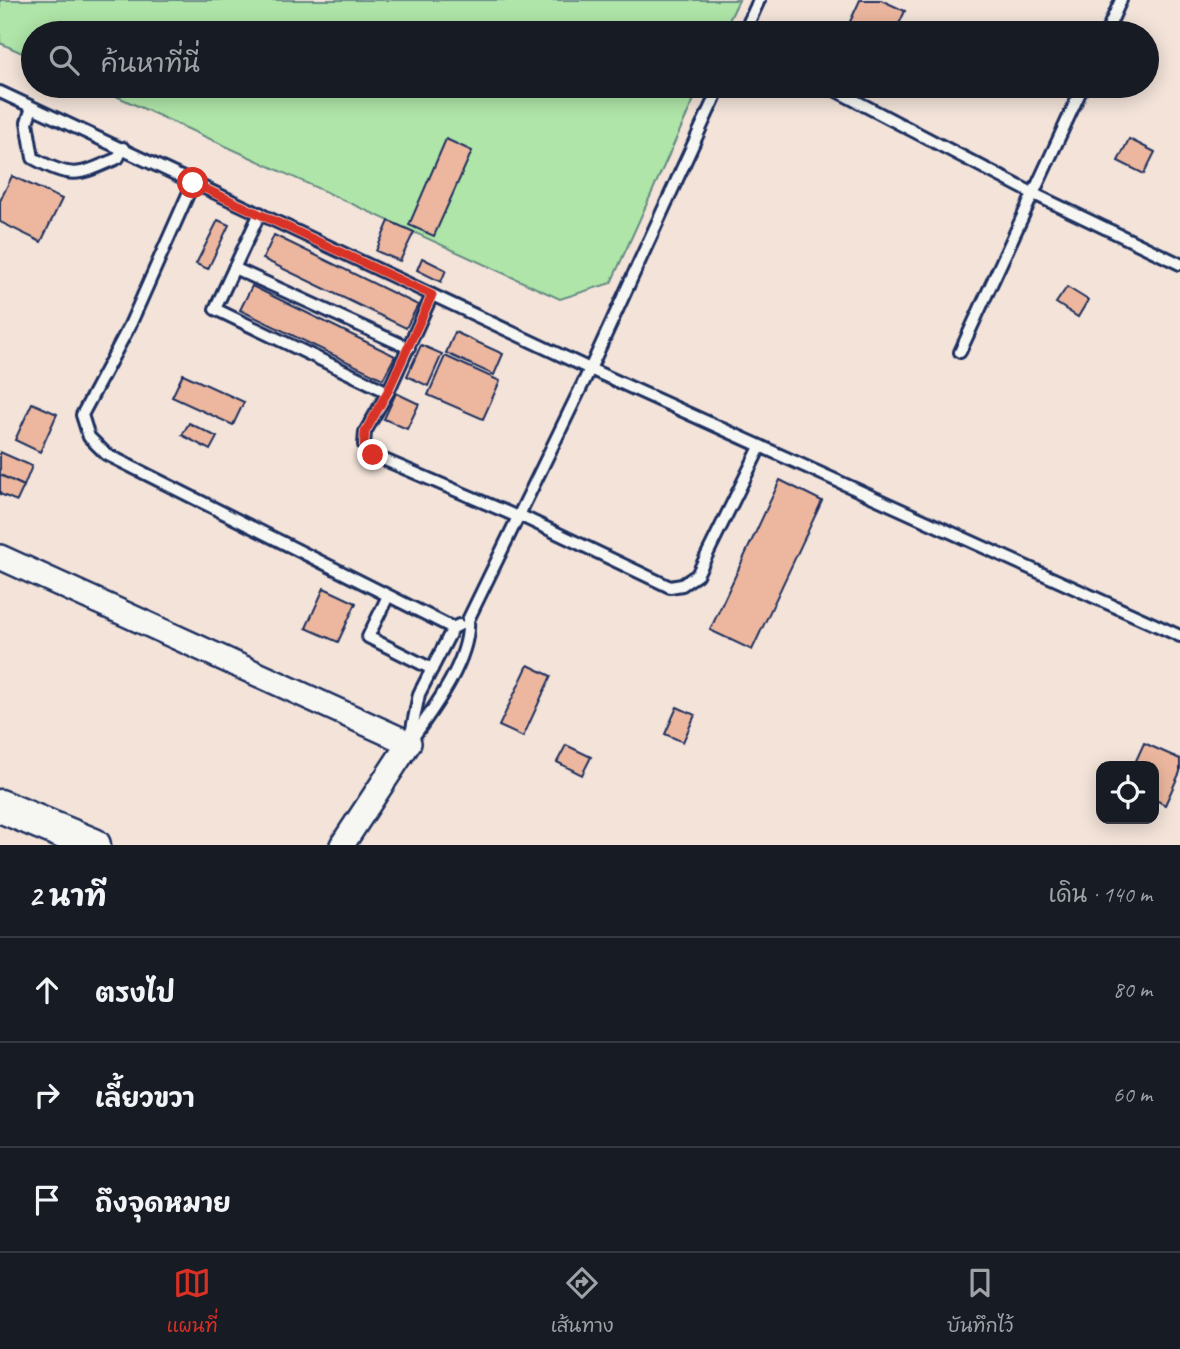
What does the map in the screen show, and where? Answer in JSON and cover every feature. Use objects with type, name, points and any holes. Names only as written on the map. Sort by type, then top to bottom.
[{"type":"main road","points":[[0,806],[94,845]]},
{"type":"street","points":[[0,557],[409,743],[352,843]]},
{"type":"lane","points":[[749,21],[759,0]]},
{"type":"lane","points":[[1111,21],[1121,0]]},
{"type":"lane","points":[[0,92],[590,369],[1180,636]]},
{"type":"lane","points":[[409,743],[438,702],[469,637],[468,620],[590,369],[714,98]]},
{"type":"lane","points":[[850,98],[1034,194],[1180,264]]},
{"type":"lane","points":[[960,352],[1078,98]]},
{"type":"lane","points":[[32,108],[27,122],[33,158],[52,168],[79,175],[118,158],[123,148]]},
{"type":"lane","points":[[193,183],[130,325],[82,415],[89,437],[106,454],[453,628]]},
{"type":"lane","points":[[260,213],[215,309],[388,391]]},
{"type":"lane","points":[[234,268],[409,348]]},
{"type":"lane","points":[[432,295],[388,391],[365,432],[364,445],[373,455],[519,516],[670,587],[682,585],[697,575],[760,447]]},
{"type":"lane","points":[[388,596],[368,637],[432,669]]},
{"type":"lane","points":[[409,743],[419,694],[453,628],[468,620]]},
{"type":"green space","points":[[0,0],[739,0],[729,21],[21,21],[21,53],[0,43]]},
{"type":"green space","points":[[120,98],[695,98],[611,283],[560,299]]},
{"type":"building","points":[[860,0],[881,0],[905,11],[900,21],[850,21]]},
{"type":"building","points":[[446,139],[472,151],[434,236],[409,225]]},
{"type":"building","points":[[1129,139],[1155,152],[1144,174],[1118,161]]},
{"type":"building","points":[[12,176],[62,199],[41,242],[0,222],[0,201]]},
{"type":"building","points":[[218,220],[229,225],[208,269],[196,264]]},
{"type":"building","points":[[389,221],[414,232],[400,261],[376,251]]},
{"type":"building","points":[[274,235],[418,305],[406,328],[263,259]]},
{"type":"building","points":[[422,258],[446,270],[441,282],[417,270]]},
{"type":"building","points":[[252,286],[395,356],[383,379],[240,310]]},
{"type":"building","points":[[1067,287],[1088,300],[1078,317],[1056,303]]},
{"type":"building","points":[[455,332],[503,354],[494,375],[446,353]]},
{"type":"building","points":[[421,345],[442,354],[428,386],[407,376]]},
{"type":"building","points":[[445,356],[500,381],[483,419],[428,395]]},
{"type":"building","points":[[183,374],[244,402],[233,425],[172,397]]},
{"type":"building","points":[[396,393],[419,404],[407,429],[384,419]]},
{"type":"building","points":[[32,403],[57,414],[40,452],[15,440]]},
{"type":"building","points":[[189,423],[217,437],[210,450],[182,435]]},
{"type":"building","points":[[0,452],[32,466],[24,486],[0,475]]},
{"type":"building","points":[[0,475],[24,486],[17,501],[0,494]]},
{"type":"building","points":[[780,480],[822,501],[752,650],[710,630]]},
{"type":"building","points":[[324,588],[356,603],[338,642],[306,628]]},
{"type":"building","points":[[528,665],[551,676],[523,737],[499,726]]},
{"type":"building","points":[[677,707],[695,715],[683,742],[665,734]]},
{"type":"building","points":[[1144,743],[1180,759],[1180,772],[1165,805],[1159,802],[1159,761],[1136,761]]},
{"type":"building","points":[[566,745],[591,757],[582,775],[557,762]]},
{"type":"route","points":[[193,183],[432,295],[388,391],[365,432],[364,445],[373,455]]}]
